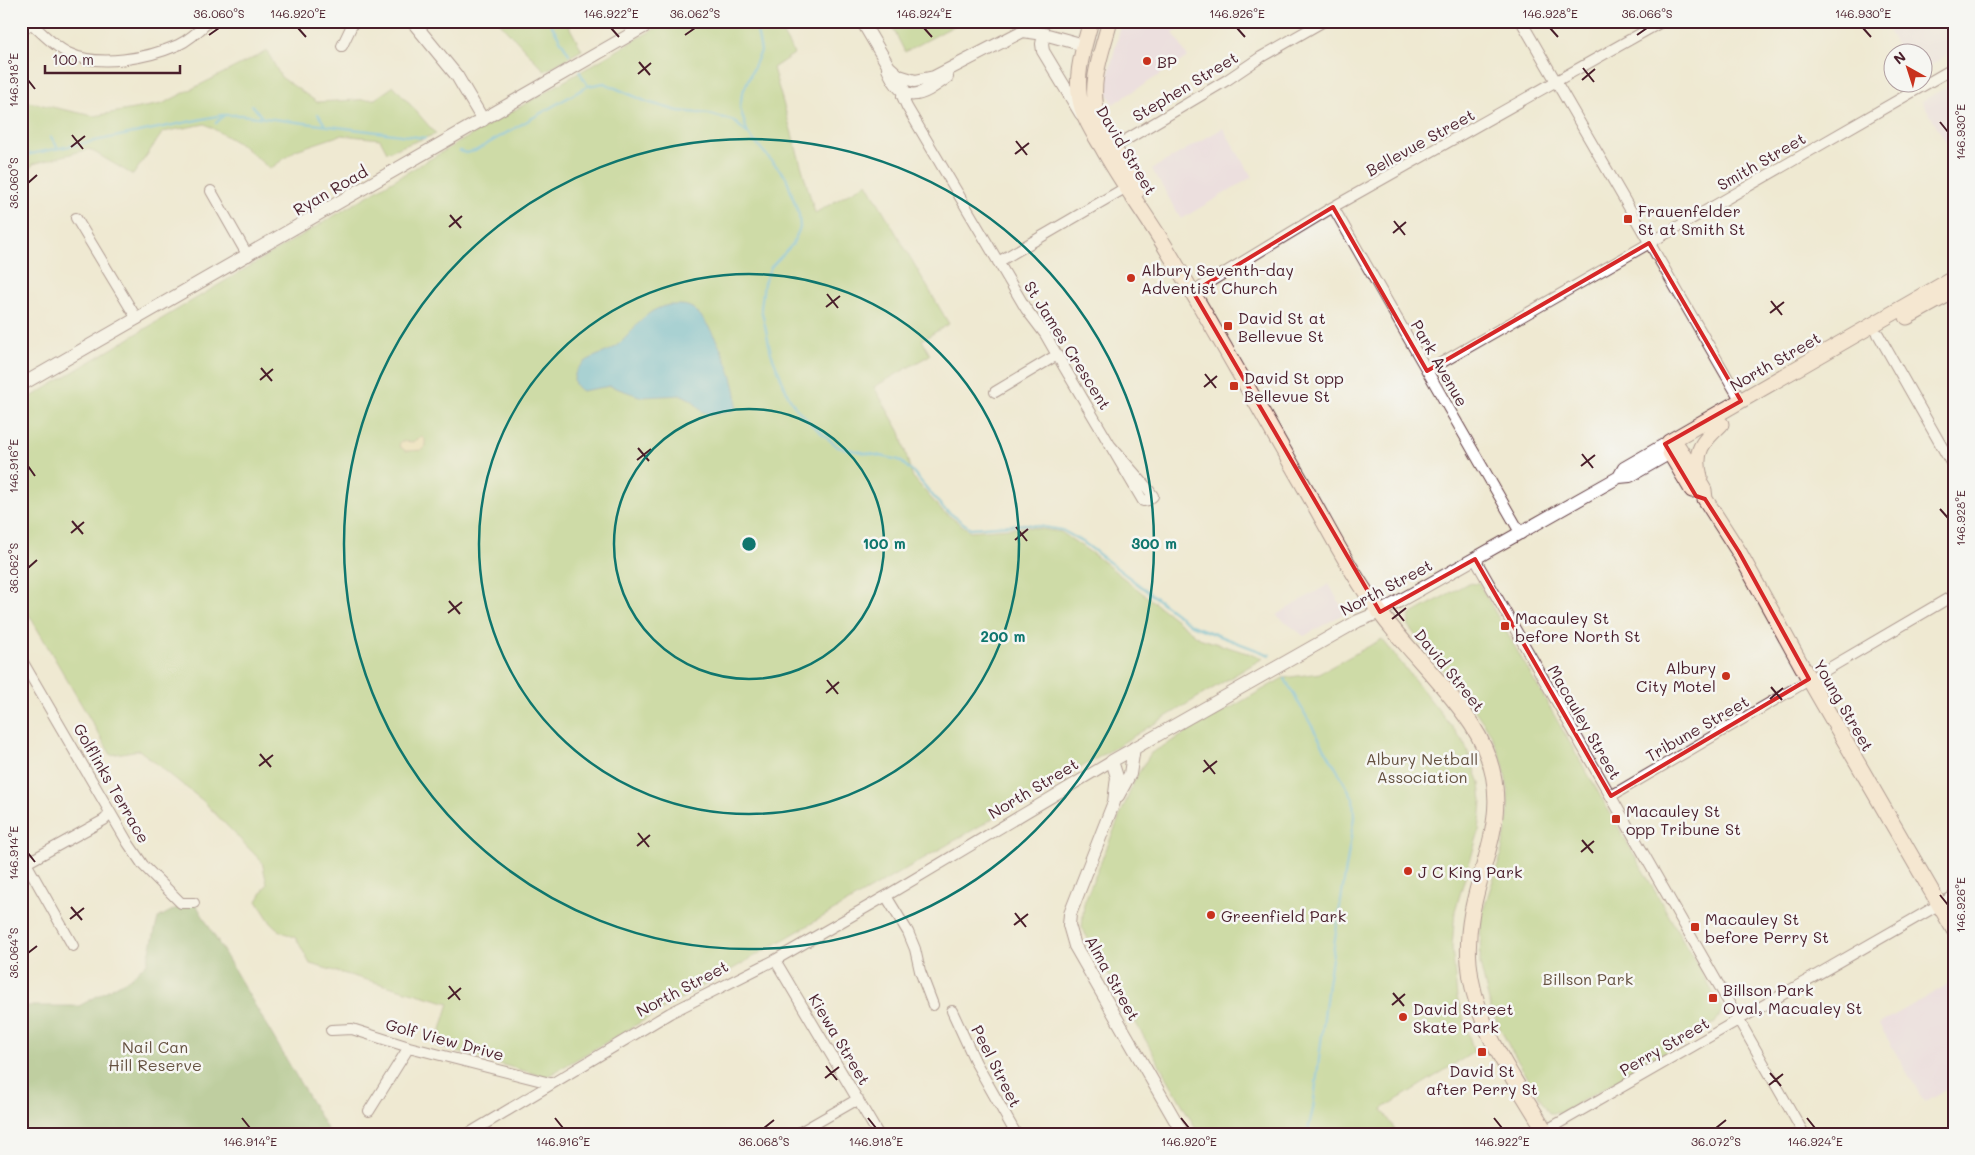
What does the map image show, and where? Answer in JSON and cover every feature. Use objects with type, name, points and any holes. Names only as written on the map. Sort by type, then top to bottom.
[{"type":"main road","name":"David Street","points":[[1091,21],[1080,64],[1078,88],[1081,105],[1088,125],[1125,188],[1145,213],[1193,292],[1368,596],[1460,709],[1478,736],[1490,760],[1496,798],[1495,822],[1472,918],[1468,941],[1469,965],[1478,1006],[1489,1034],[1546,1132]]},
{"type":"main road","name":"David Street","points":[[1110,21],[1095,82],[1096,106],[1102,125],[1132,178],[1145,213]]},
{"type":"main road","points":[[1084,45],[1102,49]]},
{"type":"main road","name":"North Street","points":[[1673,448],[1740,401],[1954,278]]},
{"type":"main road","name":"North Street","points":[[1673,448],[1722,424],[1954,291]]},
{"type":"main road","points":[[1705,494],[1698,468],[1698,455],[1706,438],[1722,424]]},
{"type":"main road","name":"Young Street","points":[[1673,448],[1705,494],[1739,552],[1809,679],[1954,930]]},
{"type":"street","points":[[21,32],[33,22],[51,42],[67,53],[86,60],[119,60],[160,51],[180,44],[209,21]]},
{"type":"street","points":[[342,46],[354,21]]},
{"type":"street","points":[[412,21],[457,76],[483,120]]},
{"type":"street","name":"St James Crescent","points":[[862,21],[886,62],[904,85],[902,96],[907,106],[1026,309],[1045,334],[1110,446],[1153,496],[1143,501]]},
{"type":"street","name":"Stephen Street","points":[[1114,146],[1324,21]]},
{"type":"street","points":[[1520,21],[1740,401]]},
{"type":"street","name":"Bellevue Street","points":[[1193,292],[1333,207],[1663,21]]},
{"type":"street","name":"Ryan Road","points":[[23,382],[138,319],[653,22]]},
{"type":"street","points":[[904,85],[912,96],[919,95],[976,56],[1019,32],[1028,31],[1044,34],[1084,45]]},
{"type":"street","points":[[1044,34],[1043,51],[1088,125]]},
{"type":"street","name":"Smith Street","points":[[1428,371],[1954,68]]},
{"type":"street","points":[[998,262],[1125,188]]},
{"type":"street","points":[[211,191],[248,256]]},
{"type":"street","name":"Park Avenue","points":[[1333,207],[1521,534]]},
{"type":"street","points":[[76,218],[138,319]]},
{"type":"street","points":[[1878,334],[1954,468]]},
{"type":"street","points":[[994,392],[1057,355]]},
{"type":"street","name":"North Street","points":[[468,1134],[670,1013],[775,960],[886,896],[1134,748],[1358,621],[1380,612],[1619,478],[1630,476],[1673,448]]},
{"type":"street","name":"Macauley Street","points":[[1475,559],[1804,1134]]},
{"type":"street","name":"Tribune Street","points":[[1610,796],[1954,595]]},
{"type":"street","name":"Golflinks Terrace","points":[[21,659],[128,843],[144,865],[181,903],[194,903]]},
{"type":"street","name":"Alma Street","points":[[1134,748],[1130,774],[1114,802],[1073,904],[1069,919],[1070,936],[1183,1134]]},
{"type":"street","name":"Alma Street","points":[[1112,761],[1117,777],[1114,802]]},
{"type":"street","points":[[73,946],[24,864],[104,820],[110,810]]},
{"type":"street","points":[[886,896],[908,932],[932,1005]]},
{"type":"street","name":"Perry Street","points":[[1546,1132],[1954,896]]},
{"type":"street","name":"Kiewa Street","points":[[775,960],[878,1134]]},
{"type":"street","name":"Peel Street","points":[[952,1011],[980,1070],[1016,1134]]},
{"type":"street","name":"Golf View Drive","points":[[331,1030],[352,1029],[550,1084]]},
{"type":"street","points":[[369,1111],[409,1046]]},
{"type":"street","points":[[797,1134],[858,1099]]},
{"type":"highlighted area","points":[[1333,207],[1427,371],[1649,243],[1741,401],[1665,444],[1696,496],[1705,499],[1739,552],[1809,679],[1611,796],[1475,559],[1380,612],[1193,292]]},
{"type":"shaded area","name":"BP","points":[[1122,21],[1193,21],[1173,33],[1188,57],[1113,104],[1105,88]]},
{"type":"shaded area","points":[[1883,21],[1944,21],[1954,37],[1954,51],[1932,64],[1932,42],[1895,42]]},
{"type":"shaded area","points":[[1954,83],[1954,156],[1922,101]]},
{"type":"shaded area","points":[[1223,128],[1252,177],[1181,219],[1152,169]]},
{"type":"shaded area","points":[[1329,584],[1345,613],[1304,636],[1276,615]]},
{"type":"shaded area","points":[[1954,981],[1954,1085],[1924,1102],[1879,1024]]},
{"type":"green space","points":[[498,21],[566,21],[582,50],[545,71]]},
{"type":"green space","points":[[668,21],[776,21],[794,54],[773,68],[815,213],[867,183],[949,324],[922,340],[930,355],[874,387],[900,432],[912,476],[941,510],[970,531],[1027,527],[1061,532],[1097,557],[1199,638],[1263,658],[1106,753],[546,1077],[436,1046],[449,1003],[310,964],[296,938],[280,931],[271,923],[257,901],[267,884],[262,862],[202,800],[139,750],[111,755],[21,601],[21,403],[394,180]]},
{"type":"green space","points":[[889,21],[963,21],[905,52]]},
{"type":"green space","points":[[267,51],[281,77],[317,102],[375,99],[394,86],[436,134],[387,152],[380,139],[341,135],[296,150],[270,169],[243,146],[205,124],[163,132],[133,175],[89,149],[33,164],[21,186],[21,102],[24,101],[94,116],[162,104]]},
{"type":"green space","name":"Billson Park","points":[[1468,583],[1479,584],[1723,1010],[1715,1023],[1561,1113],[1549,1113],[1510,1048],[1491,1009],[1480,964],[1481,917],[1500,859],[1508,821],[1508,790],[1503,763],[1491,734],[1470,703],[1408,626],[1410,615]]},
{"type":"green space","name":"Albury Netball Association","points":[[1382,639],[1464,742],[1480,783],[1482,803],[1479,831],[1455,911],[1452,947],[1457,997],[1474,1052],[1382,1109],[1398,1134],[1199,1134],[1082,928],[1084,903],[1136,777],[1151,753],[1283,678],[1320,673]]},
{"type":"green space","name":"Nail Can Hill Reserve","points":[[193,899],[330,1134],[21,1134],[21,1006],[79,1006],[130,978],[147,963],[158,918]]},
{"type":"sand","points":[[422,437],[425,440],[425,447],[422,450],[406,451],[399,446],[401,441],[413,442]]},
{"type":"water","points":[[669,305],[681,305],[692,308],[708,325],[729,369],[734,384],[736,407],[731,411],[711,415],[701,411],[692,400],[682,395],[642,397],[610,386],[582,391],[577,387],[574,379],[581,365],[615,347],[651,312]]},
{"type":"waterway","points":[[549,21],[569,54]]},
{"type":"waterway","points":[[755,21],[761,51],[742,94],[740,108],[748,134],[786,177],[799,215],[800,228],[792,245],[771,267],[764,283],[761,308],[771,353],[788,395],[795,407],[811,424],[838,447],[899,460],[914,473],[943,508],[970,528],[1025,524],[1062,530],[1083,542],[1191,625],[1270,655]]},
{"type":"waterway","points":[[579,71],[588,86],[604,83],[647,102],[678,111],[709,114],[734,121],[748,134]]},
{"type":"waterway","points":[[460,151],[466,153],[475,151],[588,86]]},
{"type":"waterway","points":[[252,105],[261,116]]},
{"type":"waterway","points":[[318,114],[325,125]]},
{"type":"waterway","points":[[21,156],[222,115],[241,115],[425,138]]},
{"type":"waterway","points":[[216,123],[224,115]]},
{"type":"waterway","points":[[51,137],[58,148]]},
{"type":"waterway","points":[[1285,679],[1353,798],[1354,817],[1328,984],[1313,1109],[1307,1134]]},
{"type":"place","name":"BP","points":[[1147,61]]},
{"type":"place","name":"Frauenfelder St at Smith St","points":[[1628,219]]},
{"type":"place","name":"Albury Seventh-day Adventist Church","points":[[1131,278]]},
{"type":"place","name":"David St at Bellevue St","points":[[1228,326]]},
{"type":"place","name":"David St opp Bellevue St","points":[[1234,386]]},
{"type":"place","name":"Macauley St before North St","points":[[1505,626]]},
{"type":"place","name":"Albury City Motel","points":[[1726,676]]},
{"type":"place","name":"Macauley St opp Tribune St","points":[[1616,819]]},
{"type":"place","name":"J C King Park","points":[[1408,871]]},
{"type":"place","name":"Greenfield Park","points":[[1211,915]]},
{"type":"place","name":"Macauley St before Perry St","points":[[1695,927]]},
{"type":"place","name":"Billson Park Oval, Macualey St","points":[[1713,998]]},
{"type":"place","name":"David Street Skate Park","points":[[1403,1017]]},
{"type":"place","name":"David St after Perry St","points":[[1482,1052]]}]
